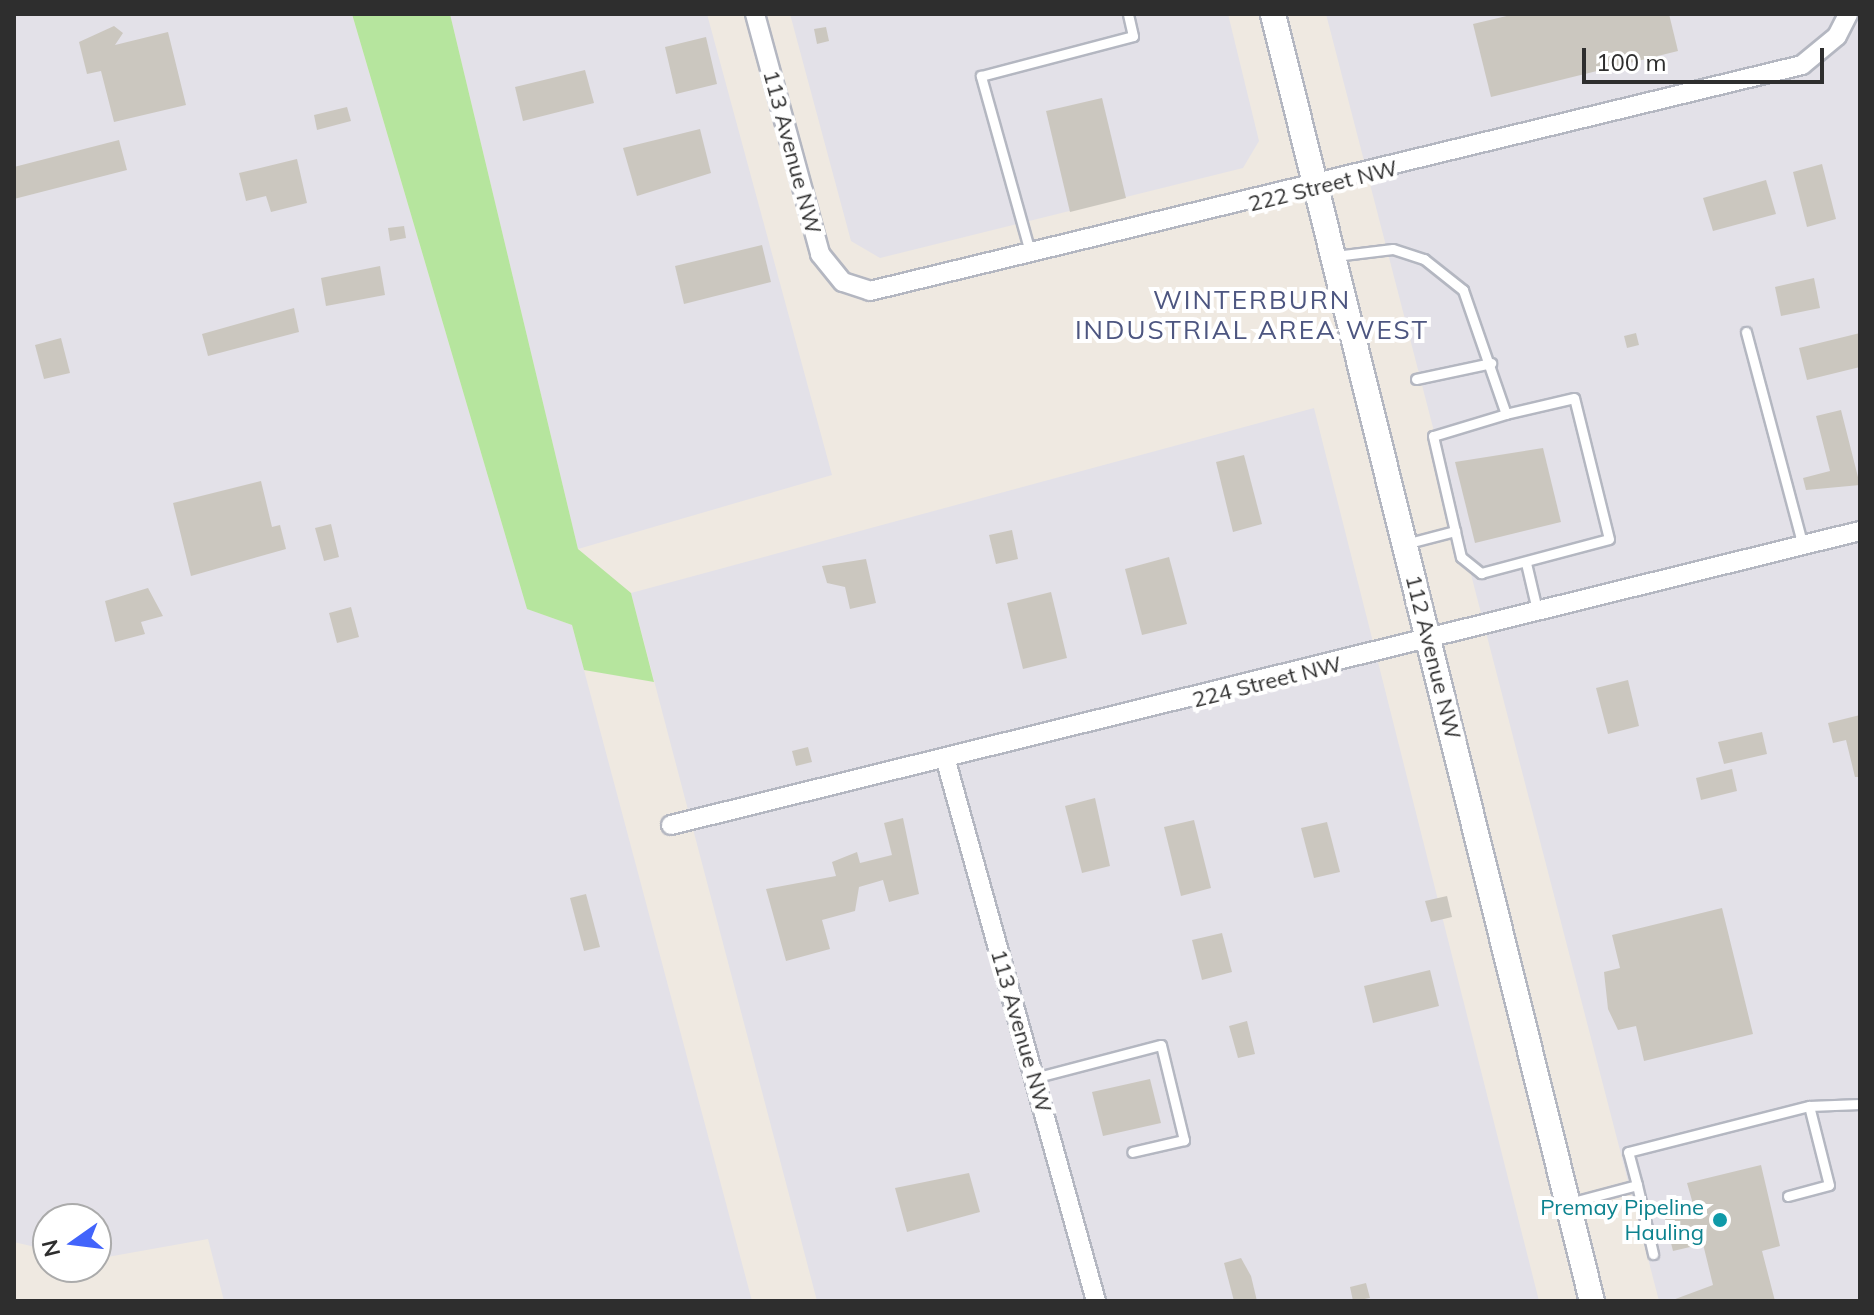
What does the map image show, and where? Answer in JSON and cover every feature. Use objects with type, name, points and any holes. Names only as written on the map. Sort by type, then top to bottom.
[{"type":"street","name":"113 Avenue NW","points":[[755,14],[820,254],[843,282]]},
{"type":"street","name":"112 Avenue NW","points":[[1273,14],[1592,1301]]},
{"type":"street","name":"222 Street NW","points":[[843,282],[884,290],[1315,188],[1802,65],[1837,36],[1848,14]]},
{"type":"street","name":"224 Street NW","points":[[671,825],[1429,642],[1860,531]]},
{"type":"street","name":"113 Avenue NW","points":[[946,761],[1096,1301]]},
{"type":"lane","points":[[1031,255],[981,76],[1133,36],[1128,14]]},
{"type":"lane","points":[[1331,256],[1393,249],[1424,259],[1463,290],[1491,363],[1506,414]]},
{"type":"lane","points":[[1746,332],[1803,546]]},
{"type":"lane","points":[[1416,379],[1491,363]]},
{"type":"lane","points":[[1574,398],[1609,539],[1481,573],[1461,557],[1433,436],[1506,414],[1574,398]]},
{"type":"lane","points":[[1405,544],[1455,531]]},
{"type":"lane","points":[[1526,563],[1538,614]]},
{"type":"lane","points":[[1034,1078],[1161,1045],[1184,1140],[1132,1152]]},
{"type":"lane","points":[[1653,1254],[1628,1152],[1809,1106],[1860,1104]]},
{"type":"lane","points":[[1788,1196],[1829,1185],[1809,1106]]},
{"type":"lane","points":[[1569,1203],[1637,1185]]},
{"type":"shaded area","points":[[14,14],[352,14],[527,609],[572,625],[752,1301],[224,1301],[208,1239],[112,1256],[112,1203],[32,1203],[32,1246],[14,1242]]},
{"type":"shaded area","points":[[450,14],[707,14],[832,475],[578,549]]},
{"type":"shaded area","points":[[790,14],[1228,14],[1259,141],[1243,168],[880,258],[851,241]]},
{"type":"shaded area","points":[[1326,14],[1860,14],[1860,1301],[1659,1301]]},
{"type":"shaded area","points":[[1314,408],[1539,1301],[817,1301],[631,593]]},
{"type":"green space","points":[[352,14],[450,14],[578,549],[631,593],[654,682],[584,670],[572,625],[527,609]]},
{"type":"building","points":[[1515,14],[1669,14],[1678,51],[1491,97],[1473,24]]},
{"type":"building","points":[[114,26],[123,33],[115,45],[168,32],[186,105],[114,122],[101,71],[87,74],[79,42]]},
{"type":"building","points":[[826,27],[829,41],[817,44],[814,29]]},
{"type":"building","points":[[706,37],[717,84],[676,94],[665,47]]},
{"type":"building","points":[[585,70],[594,103],[523,121],[515,87]]},
{"type":"building","points":[[1102,98],[1126,198],[1070,212],[1046,111]]},
{"type":"building","points":[[347,107],[351,121],[317,130],[314,115]]},
{"type":"building","points":[[700,129],[711,173],[637,196],[623,148]]},
{"type":"building","points":[[119,140],[127,170],[14,199],[14,167]]},
{"type":"building","points":[[297,159],[307,203],[271,212],[266,196],[246,201],[239,173]]},
{"type":"building","points":[[1822,164],[1836,219],[1807,227],[1793,172]]},
{"type":"building","points":[[1766,180],[1776,214],[1713,231],[1703,198]]},
{"type":"building","points":[[404,226],[406,238],[390,241],[388,228]]},
{"type":"building","points":[[762,245],[771,282],[684,304],[675,266]]},
{"type":"building","points":[[380,266],[385,295],[326,306],[321,278]]},
{"type":"building","points":[[1814,278],[1820,308],[1781,316],[1775,287]]},
{"type":"building","points":[[294,308],[299,332],[208,356],[202,334]]},
{"type":"building","points":[[1636,333],[1639,345],[1627,348],[1624,336]]},
{"type":"building","points":[[1860,333],[1860,367],[1807,380],[1799,348]]},
{"type":"building","points":[[61,338],[70,373],[44,379],[35,345]]},
{"type":"building","points":[[1841,410],[1860,485],[1806,490],[1803,478],[1830,471],[1816,416]]},
{"type":"building","points":[[1543,448],[1561,522],[1475,543],[1455,462]]},
{"type":"building","points":[[1244,455],[1262,524],[1233,532],[1216,462]]},
{"type":"building","points":[[261,481],[272,527],[280,525],[286,549],[191,576],[173,503]]},
{"type":"building","points":[[331,524],[339,557],[324,561],[315,528]]},
{"type":"building","points":[[1012,530],[1018,559],[996,564],[989,535]]},
{"type":"building","points":[[1169,557],[1187,624],[1142,635],[1125,569]]},
{"type":"building","points":[[866,559],[876,603],[850,609],[845,587],[827,583],[822,566]]},
{"type":"building","points":[[148,588],[163,616],[141,622],[145,634],[115,642],[105,601]]},
{"type":"building","points":[[1051,592],[1067,658],[1023,669],[1007,603]]},
{"type":"building","points":[[351,607],[359,637],[337,643],[329,613]]},
{"type":"building","points":[[1628,680],[1639,726],[1608,734],[1596,688]]},
{"type":"building","points":[[1860,715],[1860,777],[1855,777],[1846,740],[1833,743],[1828,723]]},
{"type":"building","points":[[1762,732],[1767,754],[1724,764],[1718,742]]},
{"type":"building","points":[[808,747],[812,762],[796,766],[792,751]]},
{"type":"building","points":[[1732,769],[1737,791],[1701,800],[1696,778]]},
{"type":"building","points":[[1095,798],[1110,866],[1082,873],[1065,806]]},
{"type":"building","points":[[903,818],[919,894],[889,902],[883,880],[859,887],[855,911],[822,920],[830,949],[786,961],[766,889],[836,876],[832,862],[857,852],[860,863],[892,855],[884,823]]},
{"type":"building","points":[[1194,820],[1211,888],[1181,896],[1164,827]]},
{"type":"building","points":[[1327,822],[1340,872],[1314,878],[1301,828]]},
{"type":"building","points":[[586,894],[600,947],[584,951],[570,898]]},
{"type":"building","points":[[1447,896],[1452,917],[1431,922],[1425,901]]},
{"type":"building","points":[[1722,908],[1753,1034],[1644,1061],[1636,1026],[1618,1030],[1608,1009],[1604,972],[1620,968],[1612,935]]},
{"type":"building","points":[[1222,933],[1232,972],[1202,980],[1192,940]]},
{"type":"building","points":[[1430,970],[1439,1006],[1373,1023],[1364,986]]},
{"type":"building","points":[[1247,1021],[1255,1054],[1238,1058],[1229,1026]]},
{"type":"building","points":[[1150,1079],[1161,1123],[1103,1136],[1092,1092]]},
{"type":"building","name":"Premay Pipeline Hauling","points":[[1761,1165],[1780,1246],[1762,1251],[1775,1301],[1670,1301],[1713,1285],[1703,1244],[1673,1251],[1663,1211],[1693,1204],[1687,1183]]},
{"type":"building","points":[[969,1173],[980,1212],[907,1232],[895,1188]]},
{"type":"building","points":[[1241,1258],[1251,1276],[1257,1301],[1234,1301],[1224,1263]]},
{"type":"building","points":[[1366,1283],[1370,1298],[1353,1301],[1350,1287]]},
{"type":"place","name":"Premay Pipeline Hauling","points":[[1720,1220]]},
{"type":"district","name":"WINTERBURN INDUSTRIAL AREA WEST","points":[[1252,315]]}]
